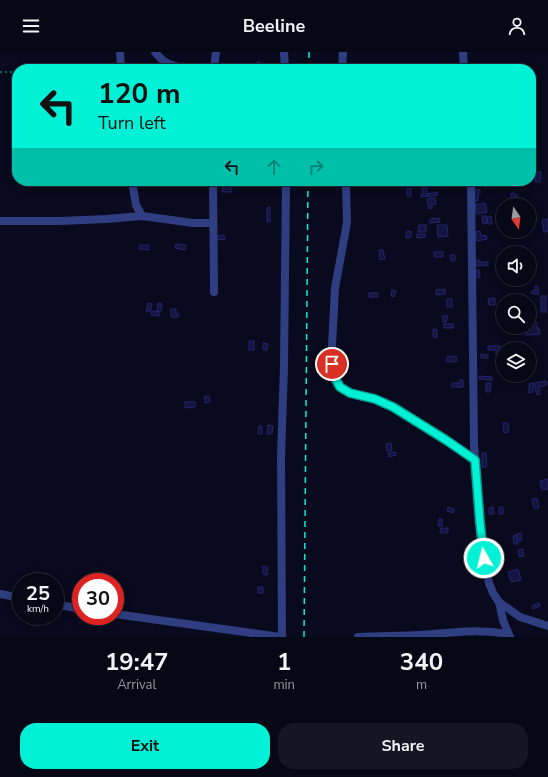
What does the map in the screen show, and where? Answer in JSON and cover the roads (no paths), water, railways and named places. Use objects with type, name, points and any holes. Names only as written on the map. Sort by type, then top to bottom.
[{"type":"street","points":[[119,64],[120,52]]},
{"type":"street","points":[[155,52],[167,64]]},
{"type":"street","points":[[215,64],[216,52]]},
{"type":"street","points":[[284,52],[284,64]]},
{"type":"street","points":[[342,64],[343,52]]},
{"type":"street","points":[[463,52],[464,64]]},
{"type":"street","points":[[133,186],[136,205],[142,216]]},
{"type":"street","points":[[213,186],[214,292]]},
{"type":"street","points":[[124,615],[281,637],[281,458],[285,359],[286,186]]},
{"type":"street","points":[[346,186],[347,223],[339,258],[335,288],[332,346],[332,364],[338,384],[350,393],[375,399],[393,407],[475,460]]},
{"type":"street","points":[[471,186],[475,460],[480,523],[486,569],[489,583],[499,602],[520,617],[548,626]]},
{"type":"street","points":[[0,221],[60,221],[142,216],[193,223],[213,223]]},
{"type":"street","points":[[0,594],[12,596]]},
{"type":"street","points":[[499,602],[503,620],[509,635]]},
{"type":"street","points":[[358,637],[414,635],[468,630],[489,630],[509,635]]},
{"type":"railway","points":[[309,52],[309,64]]},
{"type":"railway","points":[[304,637],[308,186]]}]
